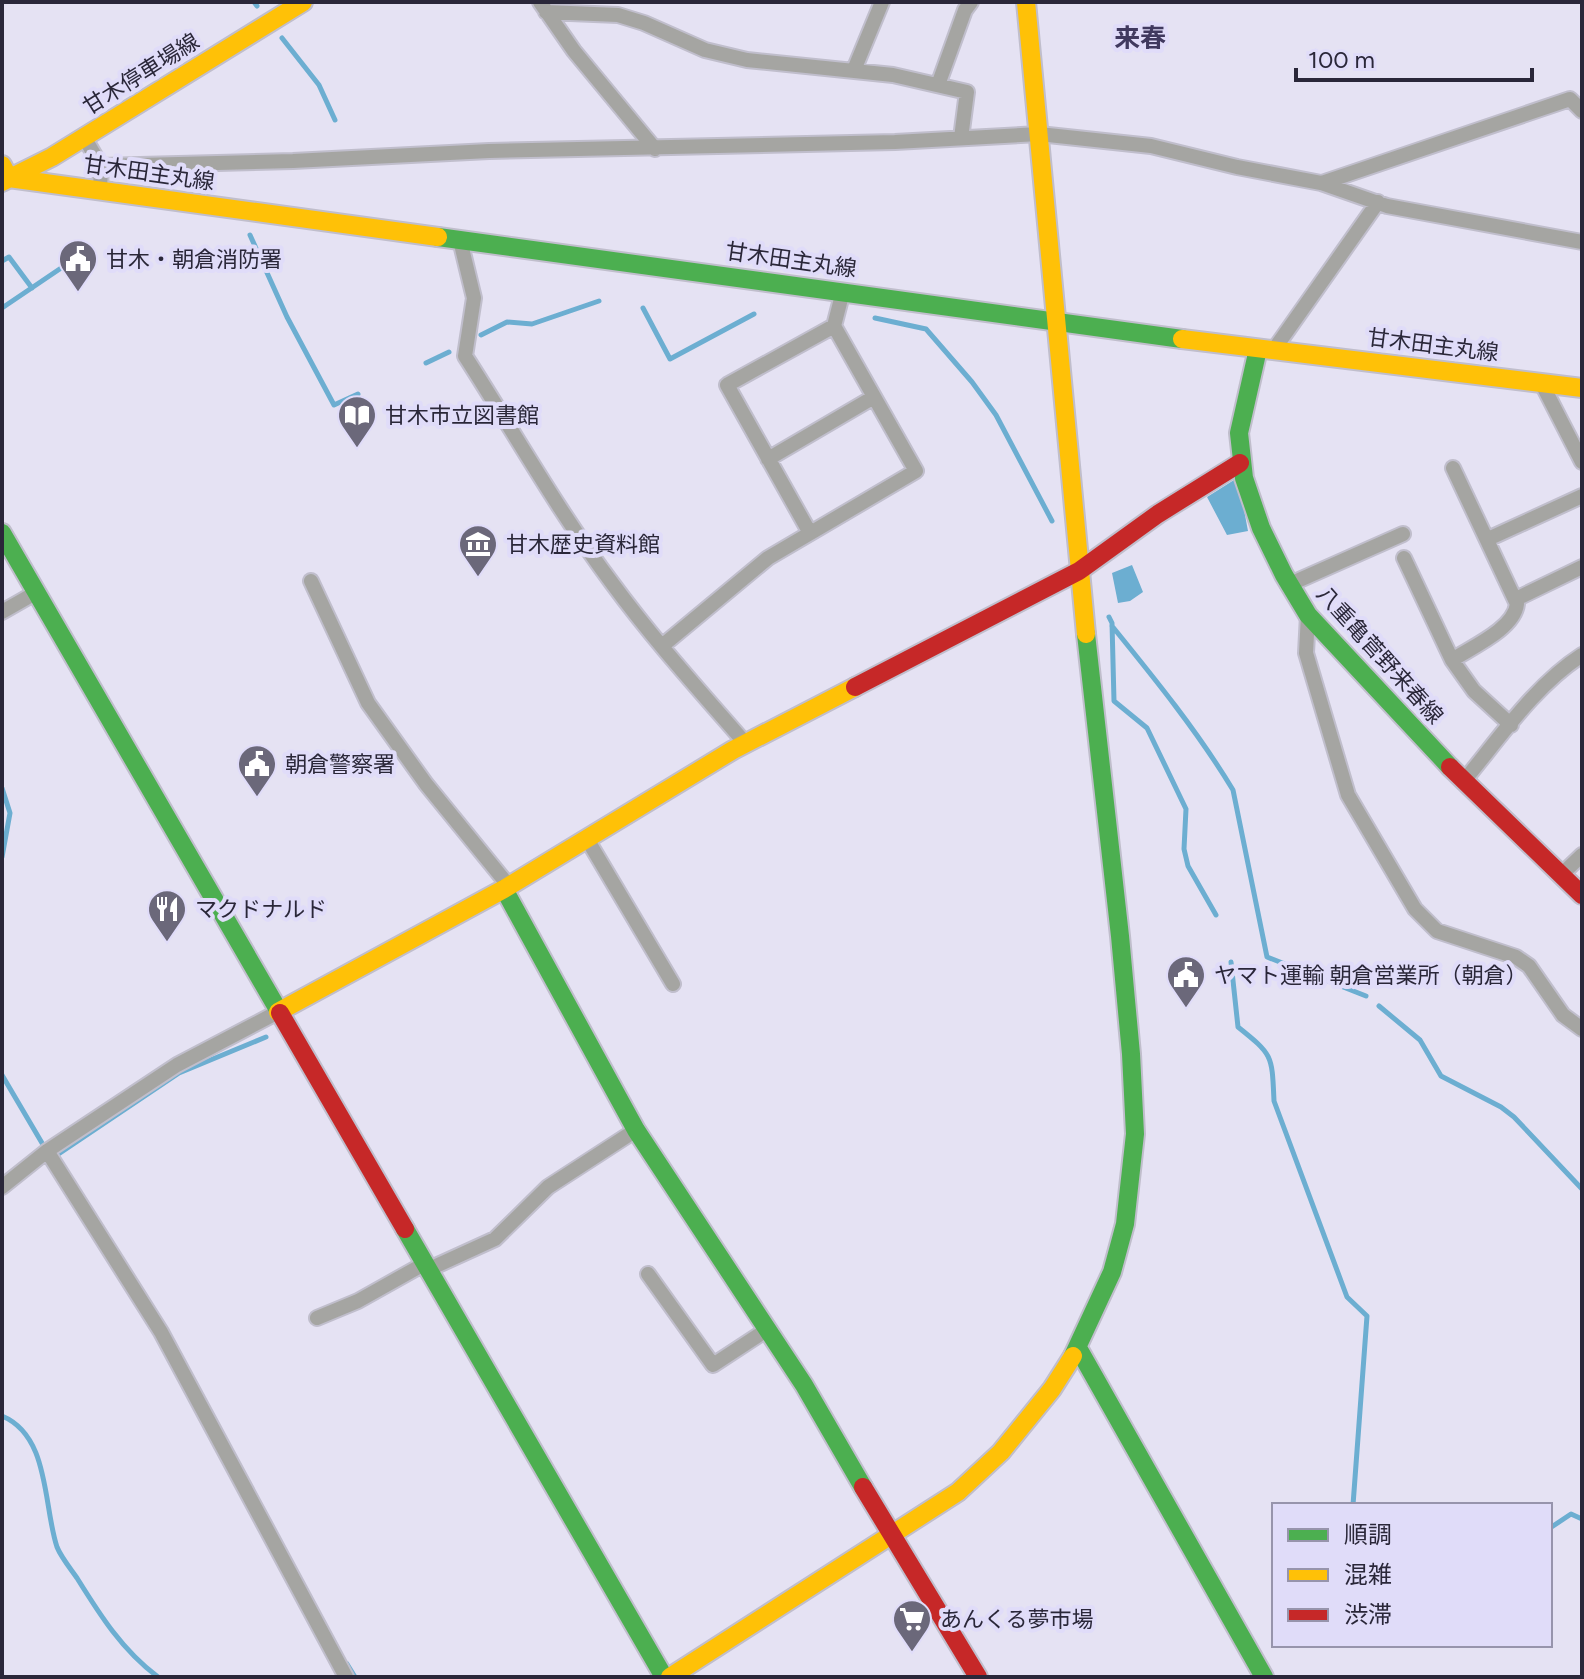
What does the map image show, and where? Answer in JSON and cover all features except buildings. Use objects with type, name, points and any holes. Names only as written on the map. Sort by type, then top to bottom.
[{"type":"street","name":"甘木停車場線","points":[[4,175],[52,157],[303,2]]},
{"type":"street","points":[[618,15],[628,2]]},
{"type":"street","points":[[854,70],[882,2]]},
{"type":"street","points":[[670,1677],[958,1492],[1001,1452],[1045,1399],[1078,1348],[1112,1272],[1130,1196],[1135,1134],[1120,936],[1079,571],[1026,2]]},
{"type":"street","points":[[938,85],[963,5]]},
{"type":"street","points":[[543,7],[618,15],[705,50],[747,60],[893,75],[967,92],[961,138]]},
{"type":"street","points":[[543,7],[574,51],[655,149]]},
{"type":"street","points":[[1321,183],[1570,99],[1582,111]]},
{"type":"street","points":[[101,166],[1039,134],[1151,146],[1321,183],[1378,202],[1582,242]]},
{"type":"street","points":[[84,137],[101,166],[100,190]]},
{"type":"street","name":"甘木田主丸線","points":[[4,175],[1266,350],[1582,388]]},
{"type":"street","points":[[1266,350],[1378,202]]},
{"type":"street","points":[[460,240],[474,298],[465,356],[547,489],[612,584],[746,744]]},
{"type":"street","points":[[662,646],[768,558],[916,471],[834,326],[843,291]]},
{"type":"street","points":[[810,533],[727,385],[834,326]]},
{"type":"street","name":"八重亀菅野来春線","points":[[1266,350],[1244,403],[1239,435],[1240,463],[1262,532],[1288,585],[1308,615],[1463,782],[1582,895]]},
{"type":"street","points":[[1541,382],[1582,462]]},
{"type":"street","points":[[768,459],[874,397]]},
{"type":"street","points":[[2,1187],[47,1151],[177,1065],[506,887],[746,744],[1079,571],[1191,492],[1240,463]]},
{"type":"street","points":[[1452,660],[1508,624],[1515,614],[1516,599],[1453,468]]},
{"type":"street","points":[[1488,539],[1582,496]]},
{"type":"street","points":[[2,533],[664,1677]]},
{"type":"street","points":[[1288,585],[1403,534]]},
{"type":"street","points":[[1404,558],[1452,660],[1474,691],[1511,725]]},
{"type":"street","points":[[1516,599],[1582,567]]},
{"type":"street","points":[[311,581],[368,703],[506,887],[636,1130],[804,1385],[978,1677]]},
{"type":"street","points":[[2,612],[37,592]]},
{"type":"street","points":[[1308,615],[1306,653],[1348,795],[1415,909],[1437,931],[1516,957],[1529,966],[1563,1015],[1582,1029]]},
{"type":"street","points":[[1463,782],[1541,689],[1563,667],[1582,655]]},
{"type":"street","points":[[587,839],[673,984]]},
{"type":"street","points":[[1561,875],[1582,855]]},
{"type":"street","points":[[317,1318],[495,1239],[548,1187],[636,1130]]},
{"type":"street","points":[[47,1151],[161,1332],[346,1677]]},
{"type":"street","points":[[648,1274],[713,1365],[768,1329]]},
{"type":"street","points":[[1078,1348],[1264,1677]]},
{"type":"water","points":[[1234,480],[1239,483],[1248,531],[1227,535],[1207,497]]},
{"type":"water","points":[[1132,565],[1143,592],[1130,601],[1118,603],[1112,573]]},
{"type":"waterway","points":[[254,2],[257,6]]},
{"type":"waterway","points":[[282,38],[319,85],[335,120]]},
{"type":"waterway","points":[[250,235],[287,317],[334,405],[358,394]]},
{"type":"waterway","points":[[2,261],[9,257],[32,288]]},
{"type":"waterway","points":[[2,308],[70,262]]},
{"type":"waterway","points":[[481,335],[507,322],[532,324],[599,301]]},
{"type":"waterway","points":[[643,308],[670,359],[754,314]]},
{"type":"waterway","points":[[875,318],[926,329],[996,415],[1052,521]]},
{"type":"waterway","points":[[426,363],[449,352]]},
{"type":"waterway","points":[[1109,617],[1112,623],[1114,701],[1147,728],[1186,809],[1184,849],[1188,866],[1216,915]]},
{"type":"waterway","points":[[1112,626],[1191,727],[1233,790],[1267,957],[1366,996]]},
{"type":"waterway","points":[[2,788],[10,813],[2,857]]},
{"type":"waterway","points":[[1231,962],[1238,1027],[1268,1057],[1274,1101],[1347,1297],[1367,1316],[1353,1503]]},
{"type":"waterway","points":[[1379,1006],[1420,1040],[1441,1076],[1514,1117],[1582,1189]]},
{"type":"waterway","points":[[54,1157],[179,1073],[266,1037]]},
{"type":"waterway","points":[[2,1075],[42,1143]]},
{"type":"waterway","points":[[2,1416],[18,1426],[37,1455],[61,1555],[113,1631],[133,1655],[158,1677]]},
{"type":"waterway","points":[[1552,1527],[1571,1514],[1582,1519]]},
{"type":"waterway","points":[[347,1664],[355,1677]]},
{"type":"traffic: fast","points":[[438,237],[1182,339]]},
{"type":"traffic: fast","points":[[1258,349],[1239,433],[1244,478],[1261,528],[1308,615],[1450,767]]},
{"type":"traffic: fast","points":[[2,533],[280,1013]]},
{"type":"traffic: fast","points":[[1073,1356],[1112,1272],[1125,1224],[1135,1134],[1120,936],[1086,634]]},
{"type":"traffic: fast","points":[[504,889],[636,1130],[804,1385],[863,1487]]},
{"type":"traffic: fast","points":[[405,1229],[664,1677]]},
{"type":"traffic: fast","points":[[1078,1348],[1264,1677]]},
{"type":"traffic: slow","points":[[2,182],[52,157],[303,2]]},
{"type":"traffic: slow","points":[[1026,2],[1086,634]]},
{"type":"traffic: slow","points":[[2,165],[9,178],[438,237]]},
{"type":"traffic: slow","points":[[1182,339],[1582,388]]},
{"type":"traffic: slow","points":[[278,1012],[504,889],[733,750],[855,687]]},
{"type":"traffic: slow","points":[[670,1677],[958,1492],[1001,1452],[1052,1389],[1073,1356]]},
{"type":"traffic: jam","points":[[855,687],[1079,571],[1158,514],[1240,463]]},
{"type":"traffic: jam","points":[[1450,767],[1582,895]]},
{"type":"traffic: jam","points":[[280,1013],[405,1229]]},
{"type":"traffic: jam","points":[[863,1487],[978,1677]]},
{"type":"place","name":"甘木・朝倉消防署","points":[[78,293]]},
{"type":"place","name":"甘木市立図書館","points":[[357,449]]},
{"type":"place","name":"甘木歴史資料館","points":[[478,578]]},
{"type":"place","name":"朝倉警察署","points":[[257,798]]},
{"type":"place","name":"マクドナルド","points":[[167,943]]},
{"type":"place","name":"ヤマト運輸 朝倉営業所（朝倉）","points":[[1186,1009]]},
{"type":"place","name":"あんくる夢市場","points":[[912,1653]]},
{"type":"district","name":"来春","points":[[1140,38]]}]
